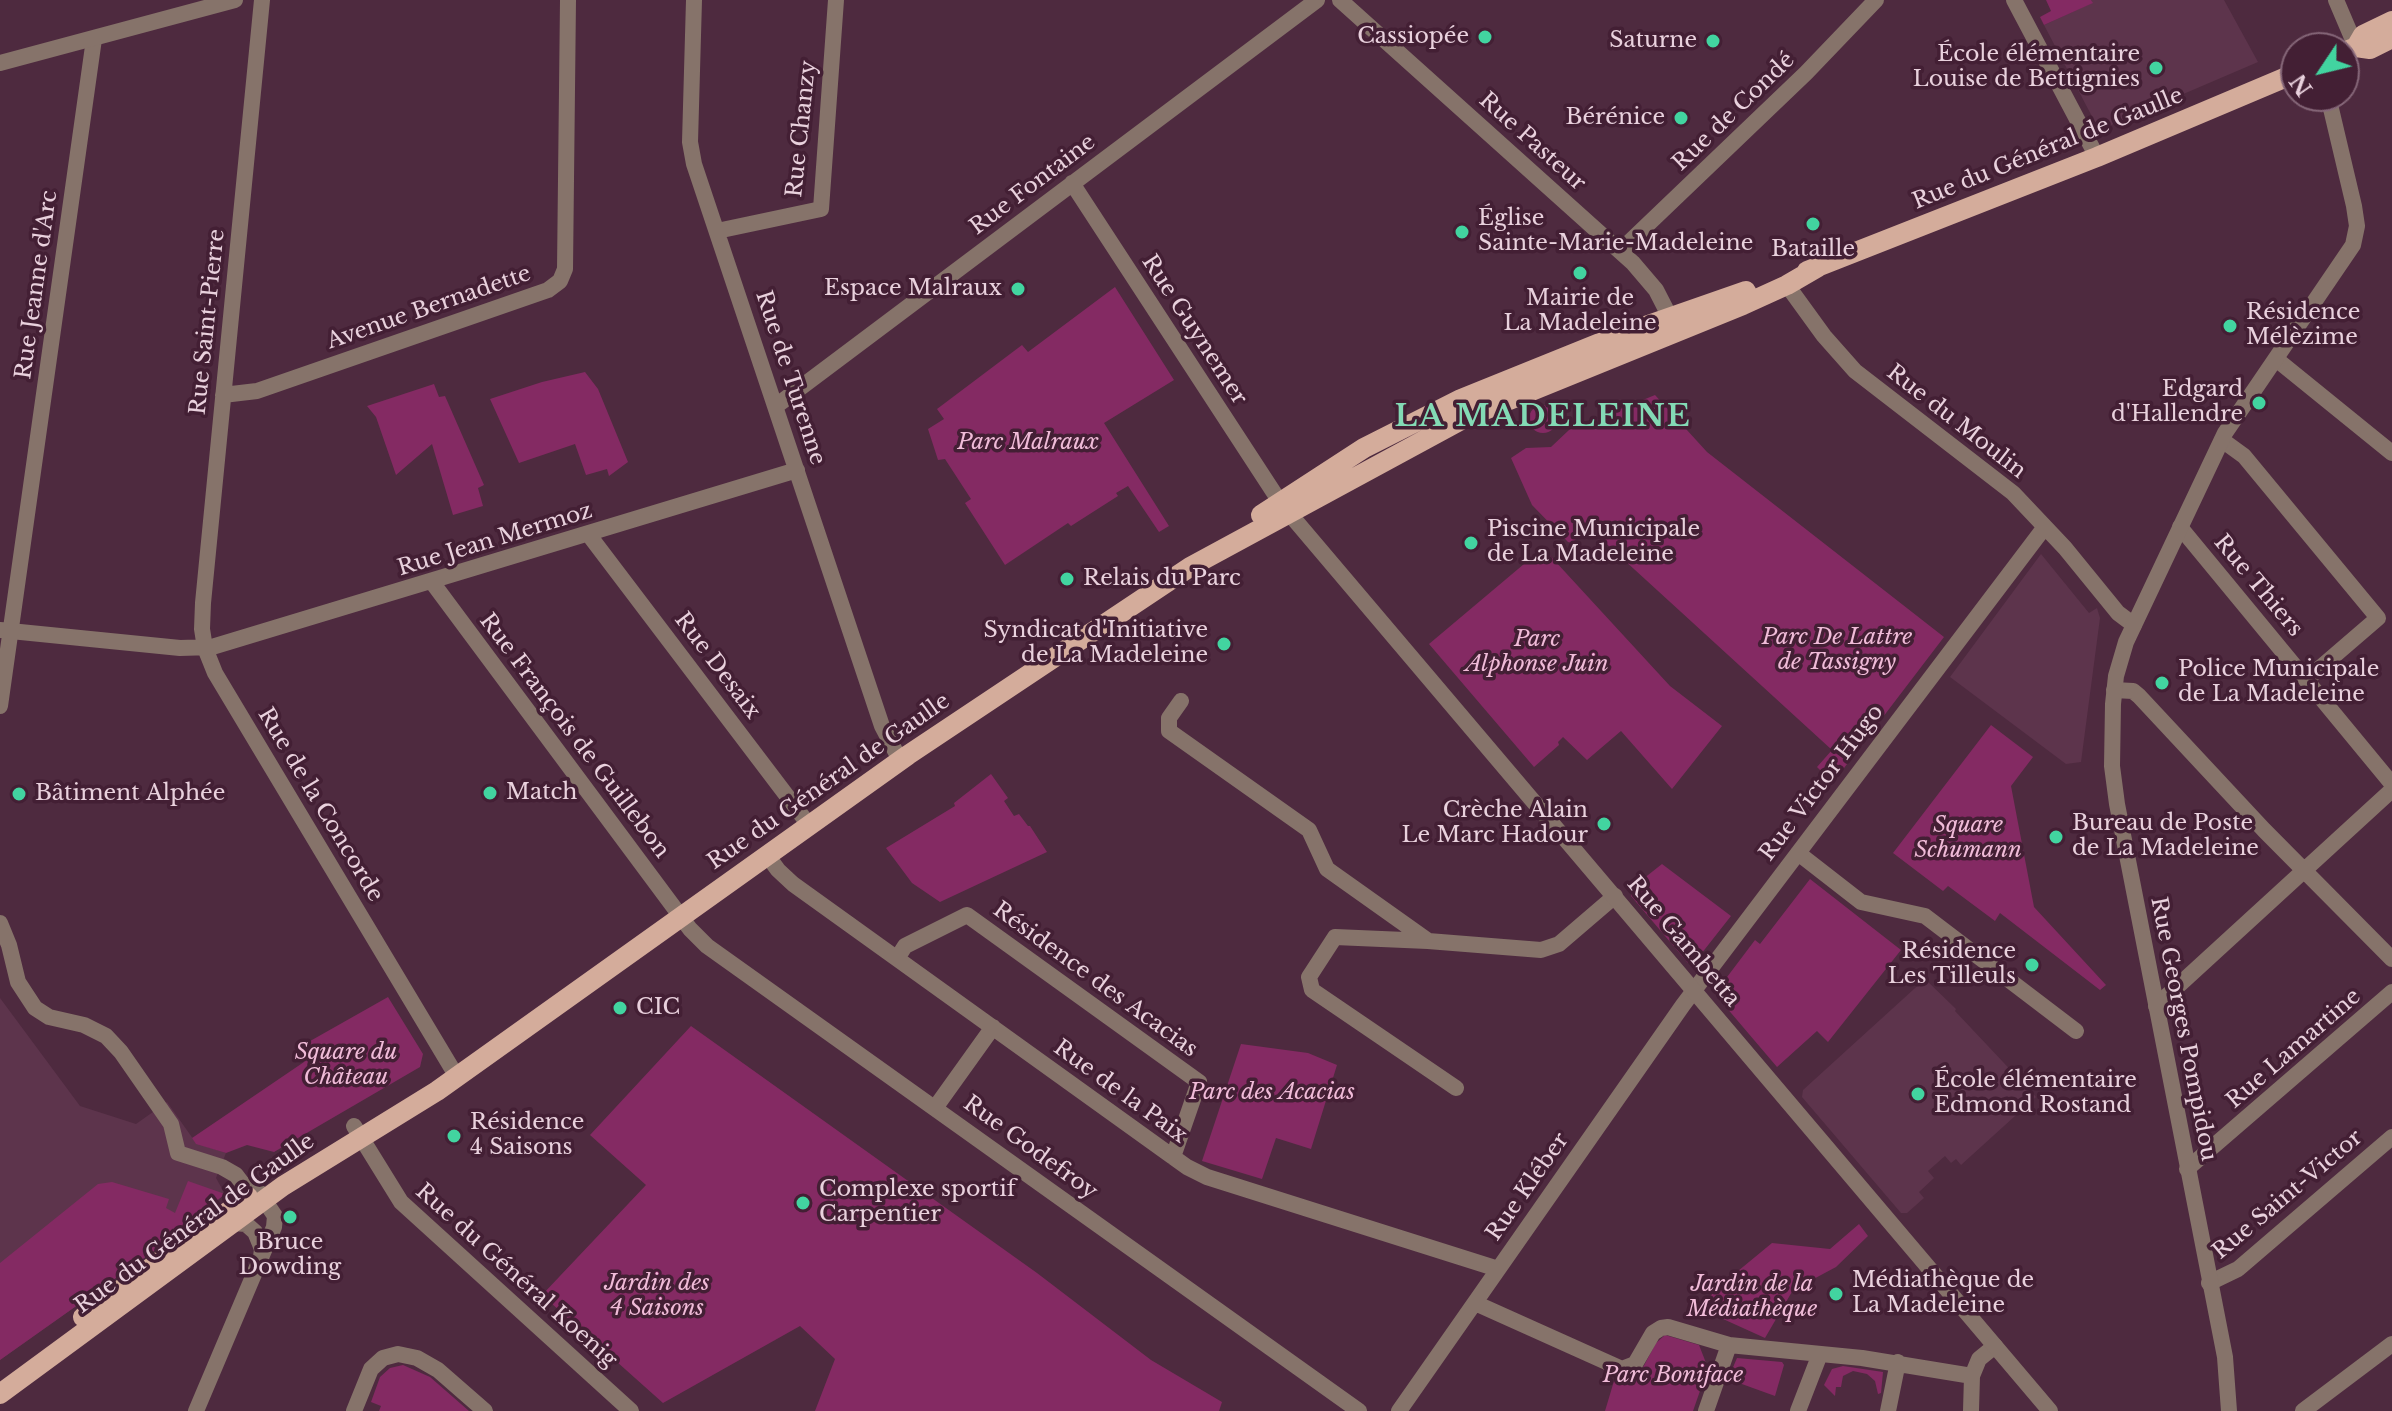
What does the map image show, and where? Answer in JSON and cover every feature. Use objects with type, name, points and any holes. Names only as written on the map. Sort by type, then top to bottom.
[{"type":"main road","points":[[2360,38],[2392,21]]},
{"type":"main road","points":[[2360,50],[2370,49],[2392,38]]},
{"type":"main road","name":"Rue du Général de Gaulle","points":[[0,1383],[114,1294],[357,1132],[501,1044],[900,760],[1285,507],[1465,418],[1674,324],[2097,157],[2280,80]]},
{"type":"main road","name":"Rue du Général de Gaulle","points":[[1674,324],[1787,285],[1818,267]]},
{"type":"main road","name":"Rue du Général de Gaulle","points":[[0,1394],[233,1223],[258,1197]]},
{"type":"street","points":[[0,63],[235,0]]},
{"type":"street","name":"Rue Saint-Pierre","points":[[205,648],[202,615],[262,0]]},
{"type":"street","name":"Avenue Bernadette","points":[[223,395],[257,391],[548,290],[560,281],[565,269],[568,0]]},
{"type":"street","name":"Rue de Turenne","points":[[694,0],[690,142],[694,164],[882,726],[900,760]]},
{"type":"street","name":"Rue Chanzy","points":[[717,231],[821,209],[836,0]]},
{"type":"street","name":"Rue Fontaine","points":[[776,406],[1317,0]]},
{"type":"street","name":"Rue Pasteur","points":[[1340,0],[1620,251],[1650,282],[1674,324]]},
{"type":"street","name":"Rue de Condé","points":[[1620,251],[1806,73],[1876,0]]},
{"type":"street","points":[[2014,0],[2097,157]]},
{"type":"street","points":[[2336,0],[2345,32]]},
{"type":"street","name":"Rue Jeanne d'Arc","points":[[0,706],[5,631],[94,39]]},
{"type":"street","name":"Rue Georges Pompidou","points":[[2229,1411],[2227,1368],[2113,778],[2114,690],[2122,653],[2134,625],[2222,440],[2349,252],[2355,237],[2354,206],[2332,112]]},
{"type":"street","name":"Rue Guynemer","points":[[1072,183],[1285,507]]},
{"type":"street","name":"Rue du Moulin","points":[[1787,285],[1829,343],[1855,371],[2013,493],[2065,548],[2118,613],[2134,625]]},
{"type":"street","points":[[2276,359],[2392,453]]},
{"type":"street","points":[[2222,440],[2244,456],[2378,618],[2306,680]]},
{"type":"street","name":"Rue Jean Mermoz","points":[[205,648],[797,470]]},
{"type":"street","name":"Rue Gambetta","points":[[1285,507],[2050,1411]]},
{"type":"street","name":"Rue Thiers","points":[[2180,527],[2392,784]]},
{"type":"street","name":"Rue Victor Hugo","points":[[1695,989],[2044,528]]},
{"type":"street","name":"Rue Desaix","points":[[589,535],[809,825]]},
{"type":"street","name":"Rue François de Guillebon","points":[[432,582],[681,916]]},
{"type":"street","points":[[5,631],[205,648]]},
{"type":"street","name":"Rue de la Concorde","points":[[205,648],[215,673],[455,1074]]},
{"type":"street","points":[[2114,690],[2133,691],[2139,696],[2392,959]]},
{"type":"street","points":[[1181,701],[1169,718],[1169,731],[1309,830],[1327,869],[1428,941]]},
{"type":"street","points":[[2156,1006],[2392,790]]},
{"type":"street","points":[[1798,853],[1861,902],[1925,916],[2076,1031]]},
{"type":"street","name":"Rue de la Paix","points":[[767,855],[787,879],[1173,1157],[1207,1177],[1498,1269]]},
{"type":"street","points":[[1456,1088],[1312,990],[1309,977],[1335,937],[1541,950],[1559,944],[1615,896]]},
{"type":"street","name":"Résidence des Acacias","points":[[898,957],[905,946],[967,915],[1199,1082],[1173,1157]]},
{"type":"street","name":"Rue Godefroy","points":[[681,916],[707,946],[1359,1411]]},
{"type":"street","points":[[0,923],[18,982],[35,1008],[49,1017],[84,1025],[106,1036],[121,1052],[171,1124],[178,1153],[238,1176],[275,1221],[196,1411]]},
{"type":"street","name":"Rue Kléber","points":[[1399,1411],[1695,989]]},
{"type":"street","name":"Rue Lamartine","points":[[2187,1169],[2392,992]]},
{"type":"street","points":[[935,1108],[993,1027]]},
{"type":"street","name":"Rue du Général Koenig","points":[[357,1132],[401,1202],[631,1411]]},
{"type":"street","name":"Rue Saint-Victor","points":[[2209,1283],[2238,1269],[2392,1137]]},
{"type":"street","points":[[233,1223],[246,1224],[255,1232],[262,1249],[260,1260]]},
{"type":"street","points":[[1475,1303],[1622,1369],[1635,1364],[1653,1333],[1668,1327],[1729,1345],[1898,1362],[1972,1376]]},
{"type":"street","points":[[2303,1411],[2392,1344]]},
{"type":"street","points":[[1706,1411],[1729,1345]]},
{"type":"street","points":[[1971,1411],[1972,1376],[1979,1359],[1995,1346]]},
{"type":"street","points":[[354,1411],[371,1369],[383,1358],[398,1354],[417,1358],[438,1370],[485,1411]]},
{"type":"street","points":[[1798,1411],[1820,1354]]},
{"type":"street","points":[[1888,1411],[1898,1362]]},
{"type":"shaded area","name":"École élémentaire Louise de Bettignies","points":[[2091,0],[2224,0],[2258,62],[2104,128],[2097,126],[2044,25],[2092,3]]},
{"type":"shaded area","points":[[2041,554],[2089,613],[2097,608],[2100,618],[2081,762],[2066,764],[1950,677]]},
{"type":"shaded area","name":"École élémentaire Edmond Rostand","points":[[1925,979],[2036,1097],[1961,1165],[1956,1159],[1951,1163],[1945,1156],[1928,1171],[1934,1178],[1919,1192],[1924,1198],[1907,1213],[1901,1213],[1802,1097],[1803,1090]]},
{"type":"shaded area","points":[[0,998],[80,1106],[136,1124],[167,1102],[196,1143],[226,1153],[216,1178],[225,1194],[161,1246],[0,1360]]},
{"type":"green space","points":[[2046,0],[2091,0],[2093,3],[2044,25],[2040,17],[2051,11]]},
{"type":"green space","name":"Parc Malraux","points":[[1115,287],[1174,380],[1104,423],[1169,526],[1159,532],[1128,486],[1116,493],[1118,496],[1071,526],[1068,523],[1005,565],[965,503],[971,499],[945,459],[938,460],[928,429],[944,419],[937,409],[1022,345],[1028,352]]},
{"type":"green space","points":[[585,372],[598,389],[628,462],[609,476],[607,469],[586,475],[575,444],[519,463],[490,399]]},
{"type":"green space","points":[[434,384],[439,397],[445,396],[484,485],[478,488],[483,506],[453,515],[432,444],[396,475],[376,417],[367,406]]},
{"type":"green space","name":"Parc De Lattre de Tassigny","points":[[1655,395],[1707,452],[1944,637],[1841,772],[1833,766],[1825,775],[1817,767],[1832,750],[1588,527],[1572,543],[1568,542],[1532,505],[1511,458],[1526,448],[1551,447],[1569,430]]},
{"type":"green space","points":[[1543,405],[1553,409],[1557,419],[1553,429],[1543,433],[1533,429],[1529,419],[1533,409]]},
{"type":"green space","name":"Parc Alphonse Juin","points":[[1543,548],[1670,686],[1722,726],[1672,789],[1621,731],[1587,760],[1563,737],[1559,745],[1534,767],[1429,644]]},
{"type":"green space","name":"Square Schumann","points":[[1991,725],[2033,757],[2011,786],[2034,907],[2106,985],[2100,990],[2000,913],[1995,921],[1948,886],[1943,891],[1893,853]]},
{"type":"green space","points":[[991,774],[1008,798],[1004,801],[1014,816],[1019,814],[1030,826],[1047,852],[940,902],[912,883],[886,848],[955,806],[954,803]]},
{"type":"green space","points":[[1662,864],[1731,916],[1694,963],[1688,963],[1631,896],[1635,886],[1639,890],[1647,884],[1643,879]]},
{"type":"green space","points":[[1810,879],[1901,950],[1828,1042],[1817,1031],[1777,1067],[1720,1000],[1718,989],[1755,940],[1760,944]]},
{"type":"green space","name":"Square du Château","points":[[388,997],[423,1054],[420,1067],[274,1152],[247,1145],[226,1153],[196,1144],[192,1138],[304,1062],[296,1049]]},
{"type":"green space","name":"Complexe sportif Carpentier","points":[[691,1026],[1037,1273],[1151,1360],[1222,1402],[1219,1411],[815,1411],[835,1359],[800,1326],[663,1403],[542,1295],[646,1185],[590,1135]]},
{"type":"green space","name":"Parc des Acacias","points":[[1241,1044],[1308,1053],[1337,1065],[1311,1149],[1276,1138],[1262,1179],[1202,1161]]},
{"type":"green space","points":[[188,1181],[225,1194],[161,1246],[0,1360],[0,1263],[98,1184],[112,1182],[169,1199],[166,1208],[175,1213]]},
{"type":"green space","name":"Jardin de la Médiathèque","points":[[1859,1224],[1868,1236],[1836,1267],[1793,1290],[1765,1338],[1701,1309],[1715,1290],[1772,1243],[1830,1249]]},
{"type":"green space","name":"Parc Boniface","points":[[1665,1335],[1699,1345],[1708,1368],[1693,1411],[1605,1411],[1614,1381],[1623,1382],[1640,1373],[1656,1343]]},
{"type":"green space","points":[[1737,1358],[1782,1362],[1784,1365],[1775,1396],[1728,1379]]},
{"type":"green space","points":[[403,1365],[430,1377],[469,1411],[379,1411],[381,1406],[371,1402],[380,1377],[390,1368]]},
{"type":"green space","points":[[1843,1366],[1883,1372],[1881,1393],[1878,1394],[1875,1381],[1867,1374],[1853,1371],[1843,1376],[1841,1387],[1836,1387],[1835,1396],[1824,1385],[1832,1369]]},
{"type":"place","name":"Cassiopée","points":[[1485,37]]},
{"type":"place","name":"Saturne","points":[[1713,41]]},
{"type":"place","name":"École élémentaire Louise de Bettignies","points":[[2156,68]]},
{"type":"place","name":"Bérénice","points":[[1681,118]]},
{"type":"place","name":"Bataille","points":[[1813,224]]},
{"type":"place","name":"Église Sainte-Marie-Madeleine","points":[[1462,232]]},
{"type":"place","name":"Mairie de La Madeleine","points":[[1580,273]]},
{"type":"place","name":"Espace Malraux","points":[[1018,289]]},
{"type":"place","name":"Résidence Mélèzime","points":[[2230,326]]},
{"type":"place","name":"Edgard d'Hallendre","points":[[2259,403]]},
{"type":"place","name":"Piscine Municipale de La Madeleine","points":[[1471,543]]},
{"type":"place","name":"Relais du Parc","points":[[1067,579]]},
{"type":"place","name":"Syndicat d'Initiative de La Madeleine","points":[[1224,644]]},
{"type":"place","name":"Police Municipale de La Madeleine","points":[[2162,683]]},
{"type":"place","name":"Match","points":[[490,793]]},
{"type":"place","name":"Bâtiment Alphée","points":[[19,794]]},
{"type":"place","name":"Crèche Alain Le Marc Hadour","points":[[1604,824]]},
{"type":"place","name":"Bureau de Poste de La Madeleine","points":[[2056,837]]},
{"type":"place","name":"Résidence Les Tilleuls","points":[[2032,965]]},
{"type":"place","name":"CIC","points":[[620,1008]]},
{"type":"place","name":"École élémentaire Edmond Rostand","points":[[1918,1094]]},
{"type":"place","name":"Résidence 4 Saisons","points":[[454,1136]]},
{"type":"place","name":"Complexe sportif Carpentier","points":[[803,1203]]},
{"type":"place","name":"Bruce Dowding","points":[[290,1217]]},
{"type":"place","name":"Médiathèque de La Madeleine","points":[[1836,1294]]},
{"type":"district","name":"LA MADELEINE","points":[[1543,418]]},
{"type":"park label","name":"Jardin des 4 Saisons","points":[[657,1296]]}]
